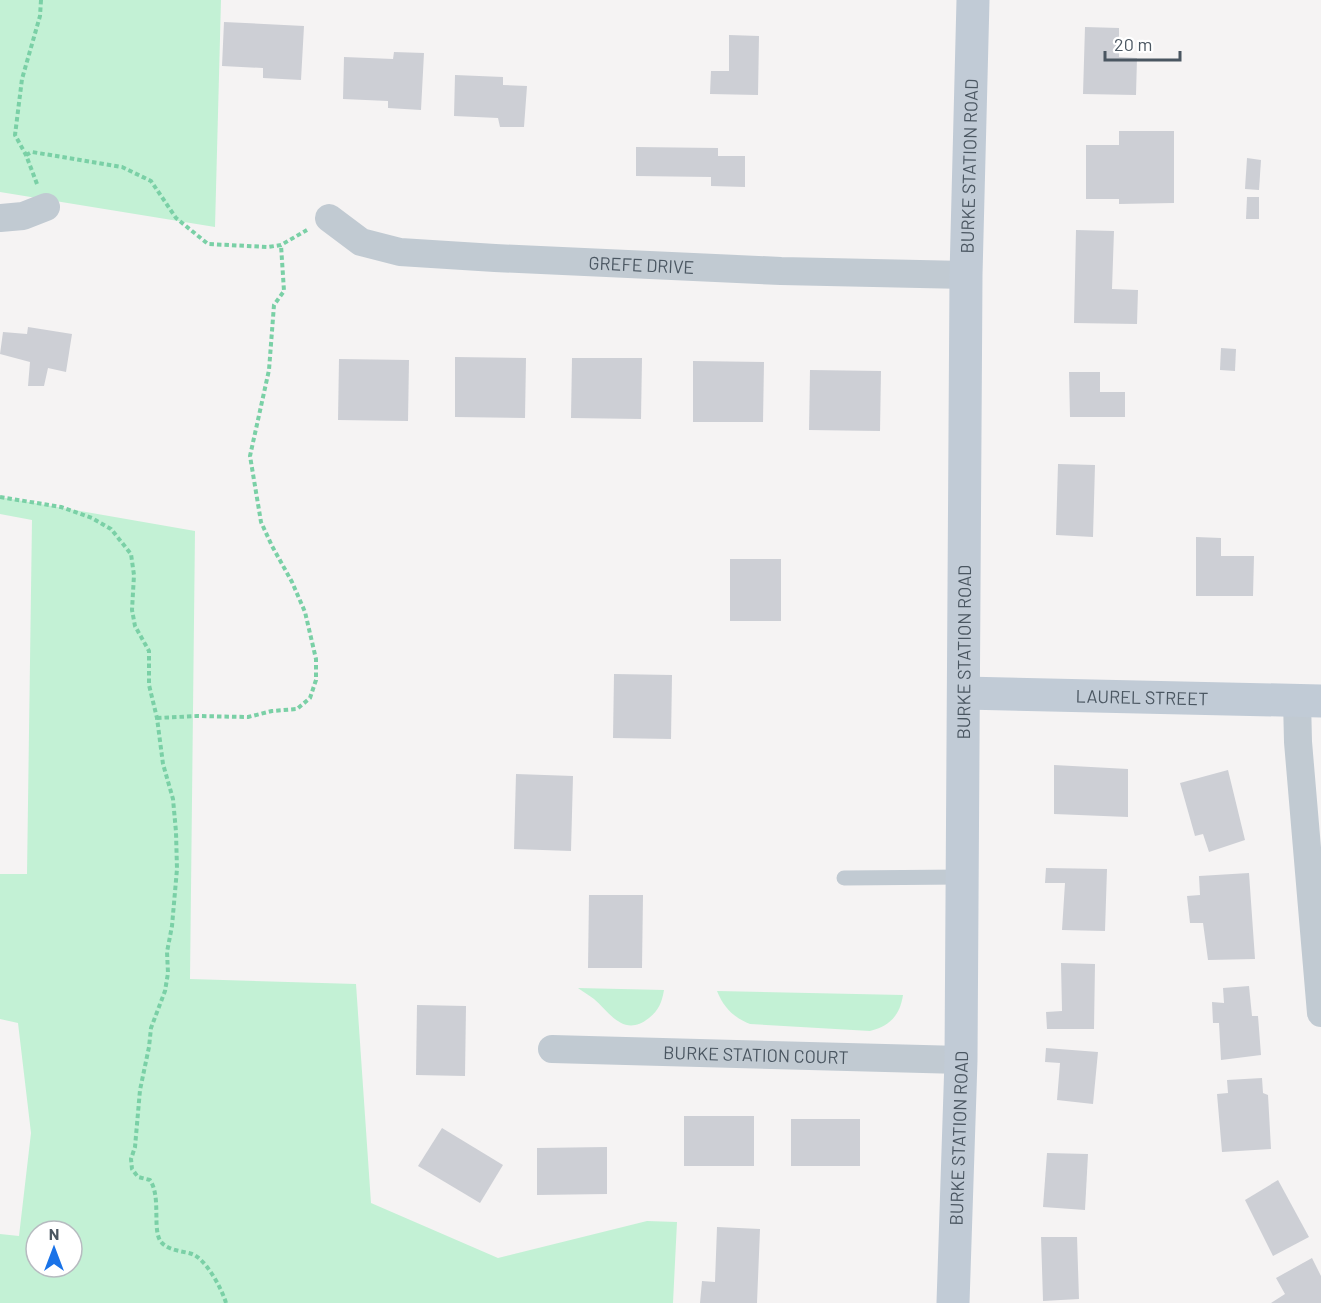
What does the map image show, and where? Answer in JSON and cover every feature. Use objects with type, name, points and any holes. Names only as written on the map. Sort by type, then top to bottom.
[{"type":"street","name":"BURKE STATION ROAD","points":[[953,1303],[961,1060],[966,275],[973,0]]},
{"type":"street","points":[[0,218],[23,216],[46,207]]},
{"type":"street","name":"GREFE DRIVE","points":[[329,218],[361,242],[399,252],[769,270],[966,275]]},
{"type":"street","name":"LAUREL STREET","points":[[964,693],[1305,706]]},
{"type":"street","points":[[1305,706],[1321,1013]]},
{"type":"street","name":"BURKE STATION COURT","points":[[552,1049],[961,1060]]},
{"type":"lane","points":[[844,878],[962,877]]},
{"type":"path","points":[[41,0],[40,16],[22,79],[15,135],[26,154],[46,207]]},
{"type":"path","points":[[26,154],[32,152],[122,167],[151,181],[176,218],[208,244],[268,248],[281,244],[329,218]]},
{"type":"path","points":[[157,718],[250,716],[297,709],[310,698],[316,680],[316,659],[305,612],[261,522],[250,456],[269,370],[274,305],[284,291],[281,244]]},
{"type":"path","points":[[2,497],[61,507],[92,518],[111,529],[131,554],[134,575],[132,610],[135,626],[149,651],[149,686],[173,799],[177,869],[172,926],[167,952],[168,973],[165,991],[151,1028],[140,1090],[135,1148],[130,1159],[132,1169],[138,1177],[150,1180],[155,1188],[158,1237],[163,1244],[184,1254],[191,1253],[202,1260],[226,1303]]},
{"type":"green space","points":[[0,0],[221,0],[215,227],[0,192]]},
{"type":"green space","points":[[0,497],[195,531],[190,979],[356,984],[371,1203],[498,1258],[647,1221],[677,1222],[673,1303],[0,1303],[0,1234],[19,1236],[31,1133],[18,1023],[0,1019],[0,874],[27,874],[32,520],[0,514]]},
{"type":"green space","points":[[578,988],[664,990],[655,1012],[649,1018],[632,1025],[618,1021]]},
{"type":"green space","points":[[717,991],[903,995],[893,1019],[870,1031],[750,1024],[730,1011]]},
{"type":"building","points":[[224,22],[304,26],[301,80],[263,78],[263,68],[222,66]]},
{"type":"building","points":[[1085,27],[1119,28],[1119,57],[1137,58],[1136,95],[1083,94]]},
{"type":"building","points":[[729,35],[759,36],[758,95],[710,94],[711,71],[729,71]]},
{"type":"building","points":[[394,52],[424,53],[421,110],[388,108],[388,101],[343,99],[344,57],[393,59]]},
{"type":"building","points":[[455,75],[503,77],[503,85],[527,86],[524,127],[500,127],[498,118],[454,116]]},
{"type":"building","points":[[1119,131],[1174,131],[1174,203],[1119,204],[1119,199],[1086,199],[1086,145],[1119,145]]},
{"type":"building","points":[[636,147],[718,148],[718,156],[745,156],[745,187],[711,186],[711,177],[636,176]]},
{"type":"building","points":[[1247,158],[1261,160],[1259,190],[1245,189]]},
{"type":"building","points":[[1247,197],[1259,197],[1259,219],[1246,219]]},
{"type":"building","points":[[1076,230],[1114,231],[1112,289],[1138,290],[1137,324],[1074,323]]},
{"type":"building","points":[[28,327],[72,334],[66,372],[48,368],[44,386],[28,386],[30,362],[0,354],[3,332],[27,334]]},
{"type":"building","points":[[1221,348],[1236,349],[1235,371],[1220,370]]},
{"type":"building","points":[[455,357],[526,358],[525,418],[455,417]]},
{"type":"building","points":[[572,358],[642,358],[641,419],[571,418]]},
{"type":"building","points":[[339,359],[409,360],[408,421],[338,420]]},
{"type":"building","points":[[693,361],[764,362],[763,422],[693,422]]},
{"type":"building","points":[[810,370],[881,371],[880,431],[809,430]]},
{"type":"building","points":[[1069,372],[1100,372],[1100,392],[1125,392],[1125,417],[1070,417]]},
{"type":"building","points":[[1058,464],[1095,465],[1093,537],[1056,535]]},
{"type":"building","points":[[1196,537],[1221,538],[1221,556],[1254,556],[1253,596],[1196,596]]},
{"type":"building","points":[[730,559],[781,559],[781,621],[730,621]]},
{"type":"building","points":[[614,674],[672,675],[671,739],[613,738]]},
{"type":"building","points":[[1054,765],[1128,769],[1128,817],[1054,814]]},
{"type":"building","points":[[1228,770],[1245,840],[1209,852],[1203,834],[1195,836],[1180,783]]},
{"type":"building","points":[[516,774],[573,776],[571,851],[514,849]]},
{"type":"building","points":[[1046,868],[1107,869],[1105,931],[1062,930],[1065,883],[1045,883]]},
{"type":"building","points":[[1249,873],[1255,959],[1208,960],[1203,923],[1190,923],[1187,896],[1200,895],[1199,876]]},
{"type":"building","points":[[589,895],[643,895],[642,968],[588,968]]},
{"type":"building","points":[[1061,963],[1095,964],[1094,1029],[1047,1029],[1046,1012],[1062,1011]]},
{"type":"building","points":[[1249,986],[1252,1016],[1258,1016],[1261,1055],[1221,1060],[1219,1023],[1213,1023],[1212,1002],[1224,1003],[1223,988]]},
{"type":"building","points":[[417,1005],[466,1006],[465,1076],[416,1075]]},
{"type":"building","points":[[1046,1048],[1098,1052],[1093,1104],[1057,1100],[1060,1063],[1045,1062]]},
{"type":"building","points":[[1262,1078],[1263,1093],[1268,1095],[1271,1149],[1222,1152],[1217,1094],[1228,1093],[1227,1080]]},
{"type":"building","points":[[684,1116],[754,1116],[754,1166],[684,1166]]},
{"type":"building","points":[[791,1119],[860,1119],[860,1166],[791,1166]]},
{"type":"building","points":[[442,1128],[503,1165],[480,1203],[418,1166]]},
{"type":"building","points":[[607,1147],[607,1194],[537,1195],[537,1148]]},
{"type":"building","points":[[1047,1153],[1088,1154],[1085,1210],[1043,1207]]},
{"type":"building","points":[[1278,1180],[1309,1237],[1273,1256],[1245,1200]]},
{"type":"building","points":[[717,1227],[760,1229],[757,1303],[700,1303],[702,1281],[715,1282]]},
{"type":"building","points":[[1041,1237],[1077,1237],[1079,1299],[1043,1301]]},
{"type":"building","points":[[1312,1258],[1321,1276],[1321,1303],[1271,1303],[1285,1294],[1276,1278]]}]
